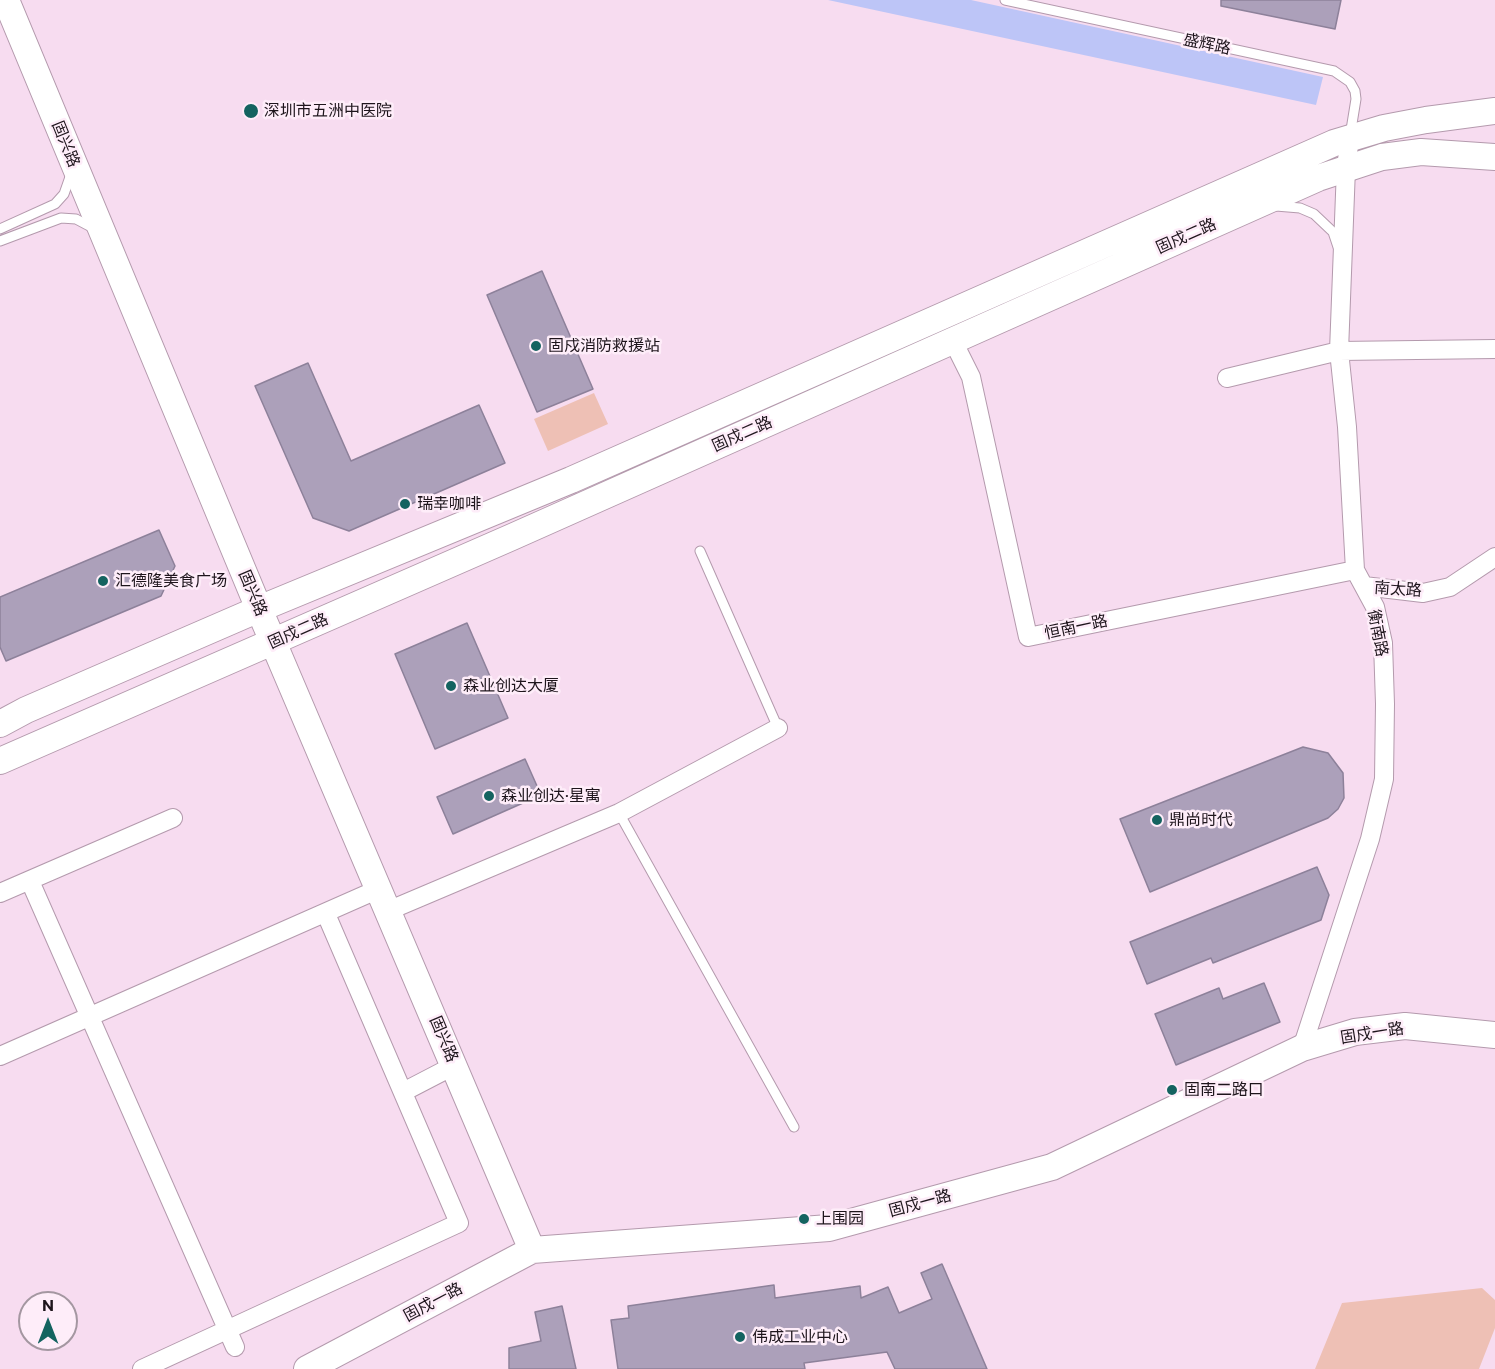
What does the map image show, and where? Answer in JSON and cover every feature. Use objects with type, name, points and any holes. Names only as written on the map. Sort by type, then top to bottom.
[{"type":"street","name":"固兴路","points":[[6,0],[259,609],[385,899],[532,1250]]},
{"type":"street","name":"固戍二路","points":[[0,723],[259,609],[571,480],[1350,137],[1426,120],[1495,111]]},
{"type":"street","name":"衡南路","points":[[1302,1048],[1370,838],[1384,779],[1383,643],[1375,607],[1355,570],[1347,427],[1339,351],[1346,168],[1350,137]]},
{"type":"street","name":"固戍二路","points":[[0,761],[274,642],[952,339],[1346,168],[1383,157],[1421,152],[1495,157]]},
{"type":"street","name":"恒南一路","points":[[952,339],[970,377],[1028,637],[1355,570]]},
{"type":"street","points":[[1227,378],[1339,351],[1495,349]]},
{"type":"street","name":"南太路","points":[[1364,586],[1424,593],[1450,587],[1495,556]]},
{"type":"street","points":[[0,1056],[326,914],[385,899],[619,813],[778,728]]},
{"type":"street","points":[[0,893],[173,818]]},
{"type":"street","points":[[30,880],[235,1347]]},
{"type":"street","points":[[142,1369],[459,1223],[326,914]]},
{"type":"street","name":"固戍一路","points":[[307,1369],[532,1250],[829,1228],[1052,1167],[1302,1048],[1355,1032],[1405,1026],[1495,1035]]},
{"type":"street","points":[[403,1092],[455,1065]]},
{"type":"lane","name":"盛辉路","points":[[1005,0],[1334,71],[1350,82],[1355,90],[1356,99],[1350,137]]},
{"type":"lane","points":[[0,229],[55,204],[64,194],[70,181],[69,154]]},
{"type":"lane","points":[[1241,212],[1284,206],[1314,214],[1333,232],[1342,265]]},
{"type":"lane","points":[[0,241],[61,218],[76,219],[90,225],[100,234],[108,247]]},
{"type":"lane","points":[[700,551],[778,728]]},
{"type":"lane","points":[[619,813],[794,1127]]},
{"type":"shaded area","points":[[594,393],[608,424],[548,451],[534,419]]},
{"type":"shaded area","points":[[1482,1288],[1495,1300],[1495,1328],[1479,1369],[1315,1369],[1342,1303]]},
{"type":"water","points":[[828,0],[971,0],[1323,77],[1316,105]]},
{"type":"building","points":[[1221,0],[1341,0],[1335,29],[1221,6]]},
{"type":"building","points":[[542,271],[593,389],[537,412],[487,295]]},
{"type":"building","points":[[308,363],[351,461],[479,405],[505,463],[349,531],[313,518],[255,386]]},
{"type":"building","name":"汇德隆美食广场","points":[[159,530],[175,566],[161,596],[6,661],[0,647],[0,597]]},
{"type":"building","name":"森业创达大厦","points":[[467,623],[508,718],[435,749],[395,654]]},
{"type":"building","name":"鼎尚时代","points":[[1303,747],[1328,753],[1343,773],[1344,798],[1338,809],[1328,818],[1150,892],[1120,819]]},
{"type":"building","name":"森业创达·星寓","points":[[525,759],[541,795],[453,834],[437,797]]},
{"type":"building","points":[[1317,867],[1329,895],[1321,920],[1213,963],[1211,958],[1147,984],[1130,942]]},
{"type":"building","points":[[1264,983],[1280,1022],[1176,1065],[1155,1014],[1219,988],[1223,999]]},
{"type":"building","name":"伟成工业中心","points":[[942,1264],[987,1369],[895,1369],[887,1352],[804,1363],[805,1369],[618,1369],[611,1320],[629,1318],[628,1306],[774,1285],[775,1298],[860,1286],[861,1298],[888,1287],[899,1313],[932,1299],[921,1273]]},
{"type":"building","points":[[562,1306],[576,1369],[509,1369],[509,1348],[541,1341],[535,1312]]},
{"type":"place","name":"深圳市五洲中医院","points":[[251,111]]},
{"type":"place","name":"固戍消防救援站","points":[[536,346]]},
{"type":"place","name":"瑞幸咖啡","points":[[405,504]]},
{"type":"place","name":"汇德隆美食广场","points":[[103,581]]},
{"type":"place","name":"森业创达大厦","points":[[451,686]]},
{"type":"place","name":"森业创达·星寓","points":[[489,796]]},
{"type":"place","name":"鼎尚时代","points":[[1157,820]]},
{"type":"place","name":"固南二路口","points":[[1172,1090]]},
{"type":"place","name":"上围园","points":[[804,1219]]},
{"type":"place","name":"伟成工业中心","points":[[740,1337]]}]
